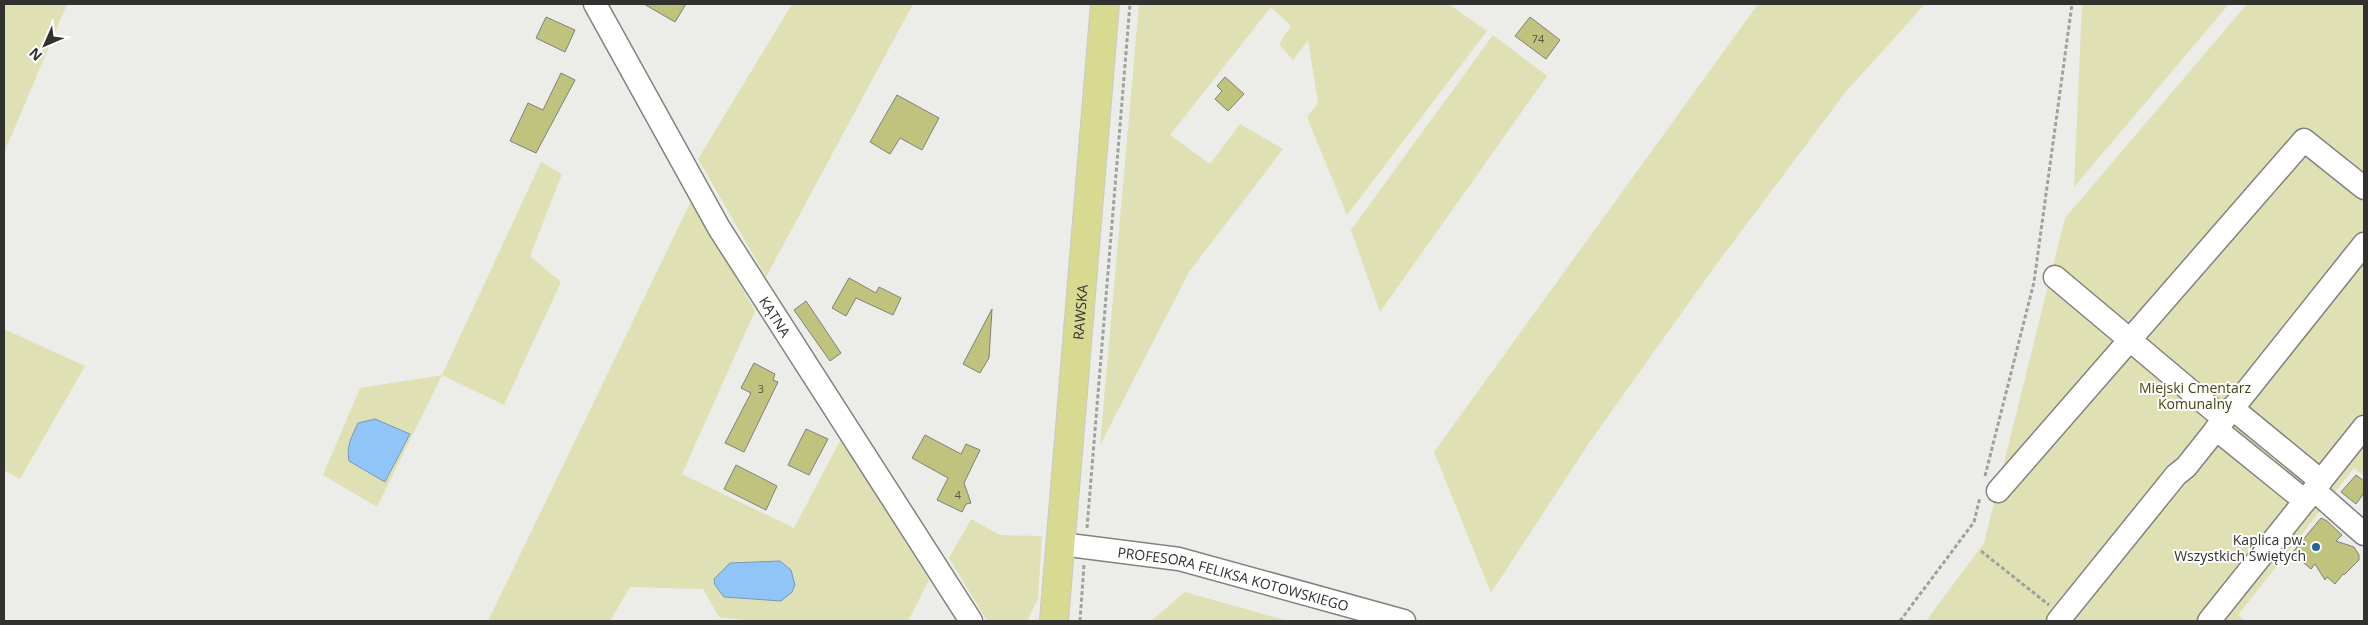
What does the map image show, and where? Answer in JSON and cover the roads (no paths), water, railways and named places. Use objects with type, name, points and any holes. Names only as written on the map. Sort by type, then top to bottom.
[{"type":"main road","name":"RAWSKA","points":[[1054,621],[1073,546],[1105,4]]},
{"type":"street","name":"KĄTNA","points":[[595,4],[719,228],[970,621]]},
{"type":"street","points":[[1988,489],[2130,339],[2304,140],[2364,188]]},
{"type":"street","points":[[2060,619],[2364,244]]},
{"type":"street","points":[[2054,277],[2364,534]]},
{"type":"street","points":[[2209,621],[2364,427]]},
{"type":"street","name":"PROFESORA FELIKSA KOTOWSKIEGO","points":[[1073,546],[1179,559],[1404,621]]},
{"type":"water","points":[[375,419],[410,434],[385,482],[349,461],[348,456],[349,446],[358,423]]},
{"type":"water","points":[[780,561],[791,570],[795,585],[792,592],[781,601],[724,597],[715,585],[714,579],[730,563]]},
{"type":"place","name":"Kaplica pw. Wszystkich Świętych","points":[[2316,547]]},
{"type":"park label","name":"Miejski Cmentarz Komunalny","points":[[2195,396]]}]
